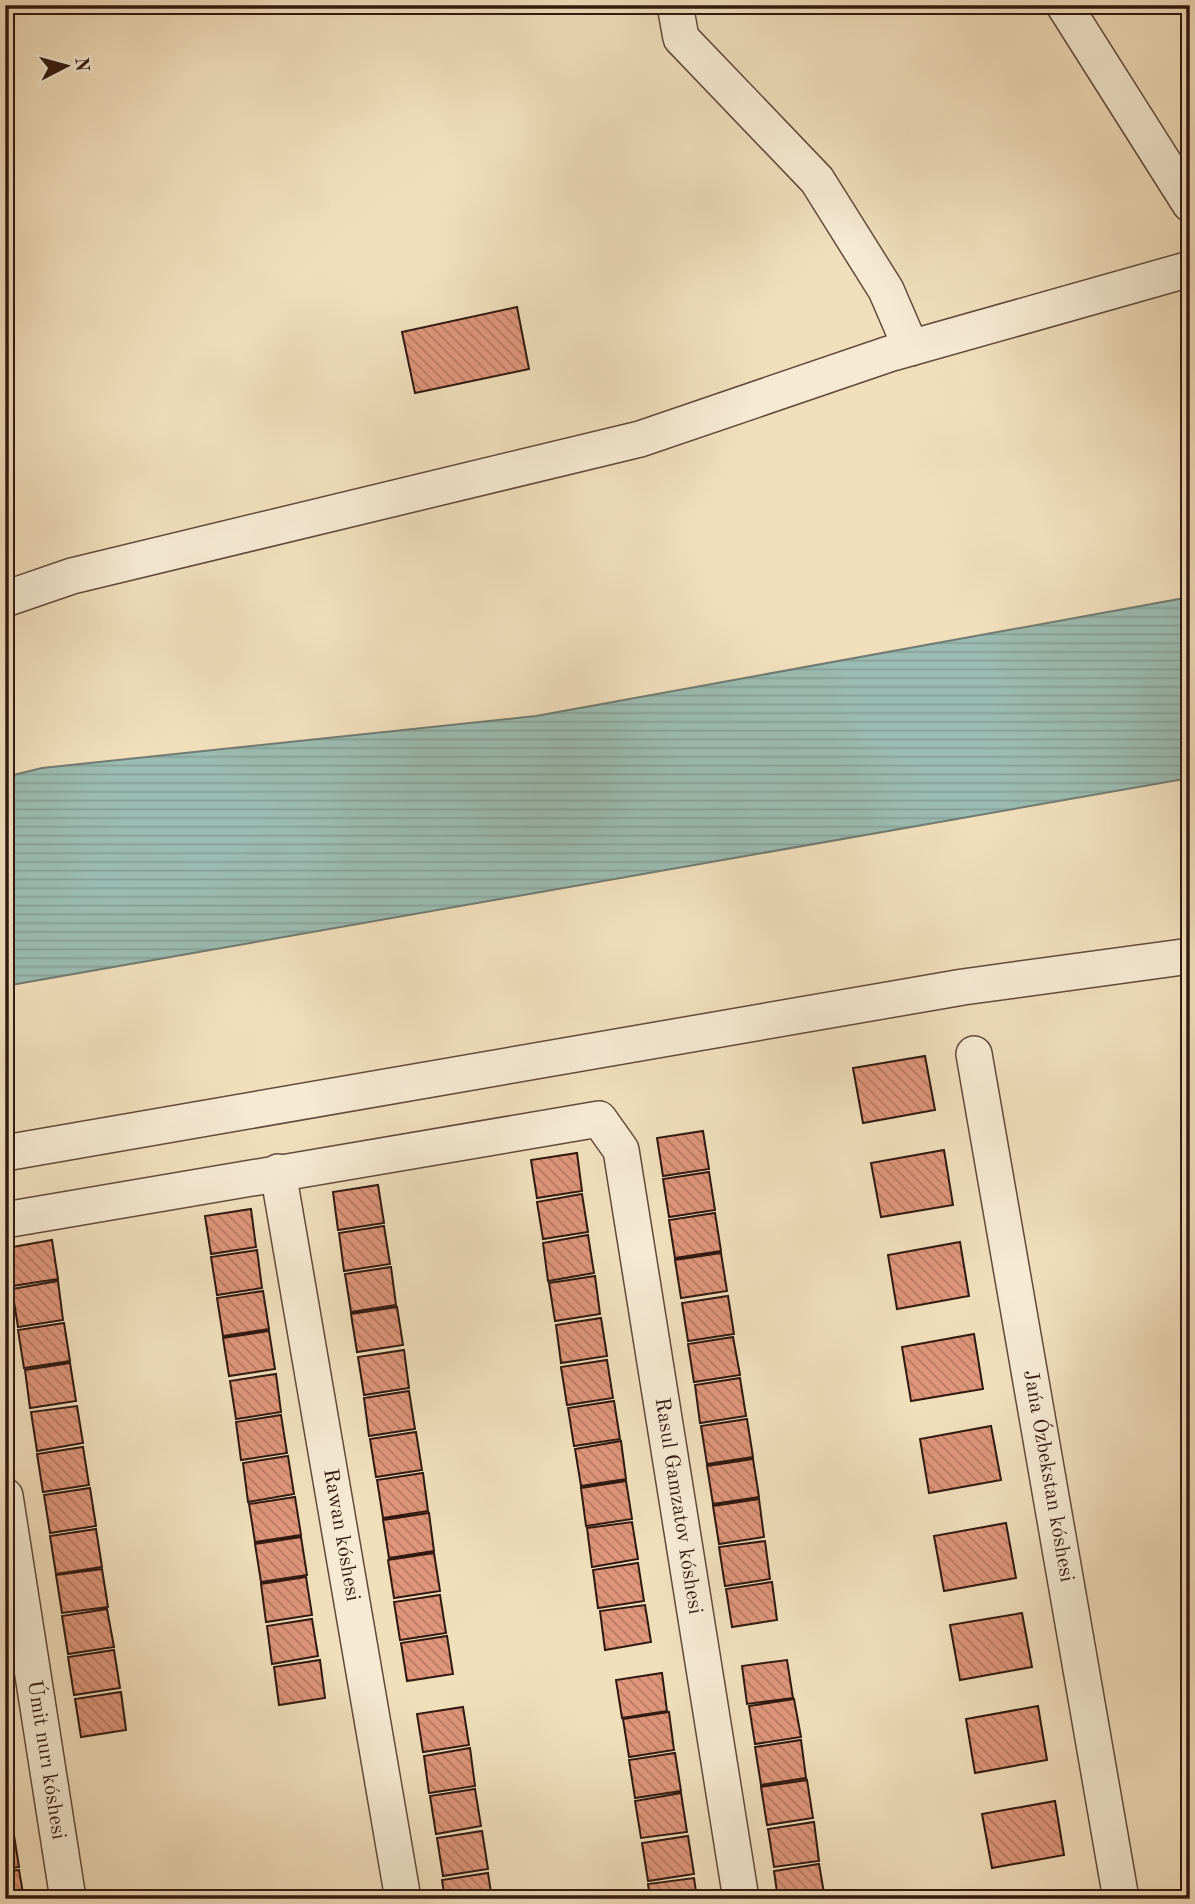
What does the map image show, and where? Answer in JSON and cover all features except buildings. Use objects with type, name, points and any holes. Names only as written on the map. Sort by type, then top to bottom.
[{"type":"street","points":[[676,5],[681,38],[817,180],[886,290],[911,348]]},
{"type":"street","points":[[1064,5],[1190,204]]},
{"type":"street","points":[[5,599],[72,576],[639,439],[911,348],[1190,269]]},
{"type":"street","points":[[5,1153],[963,988],[1190,956]]},
{"type":"street","name":"Jańa Ózbekstan kóshesi","points":[[974,1054],[1121,1899]]},
{"type":"street","name":"Rasul Gamzatov kóshesi","points":[[278,1172],[599,1119],[621,1150],[741,1899]]},
{"type":"street","points":[[5,1220],[278,1172]]},
{"type":"street","name":"Rawan kóshesi","points":[[278,1172],[403,1899]]},
{"type":"street","name":"Úmit nurı kóshesi","points":[[5,1496],[68,1899]]},
{"type":"water","points":[[1190,597],[1190,778],[5,986],[5,777],[42,768],[536,716]]}]
